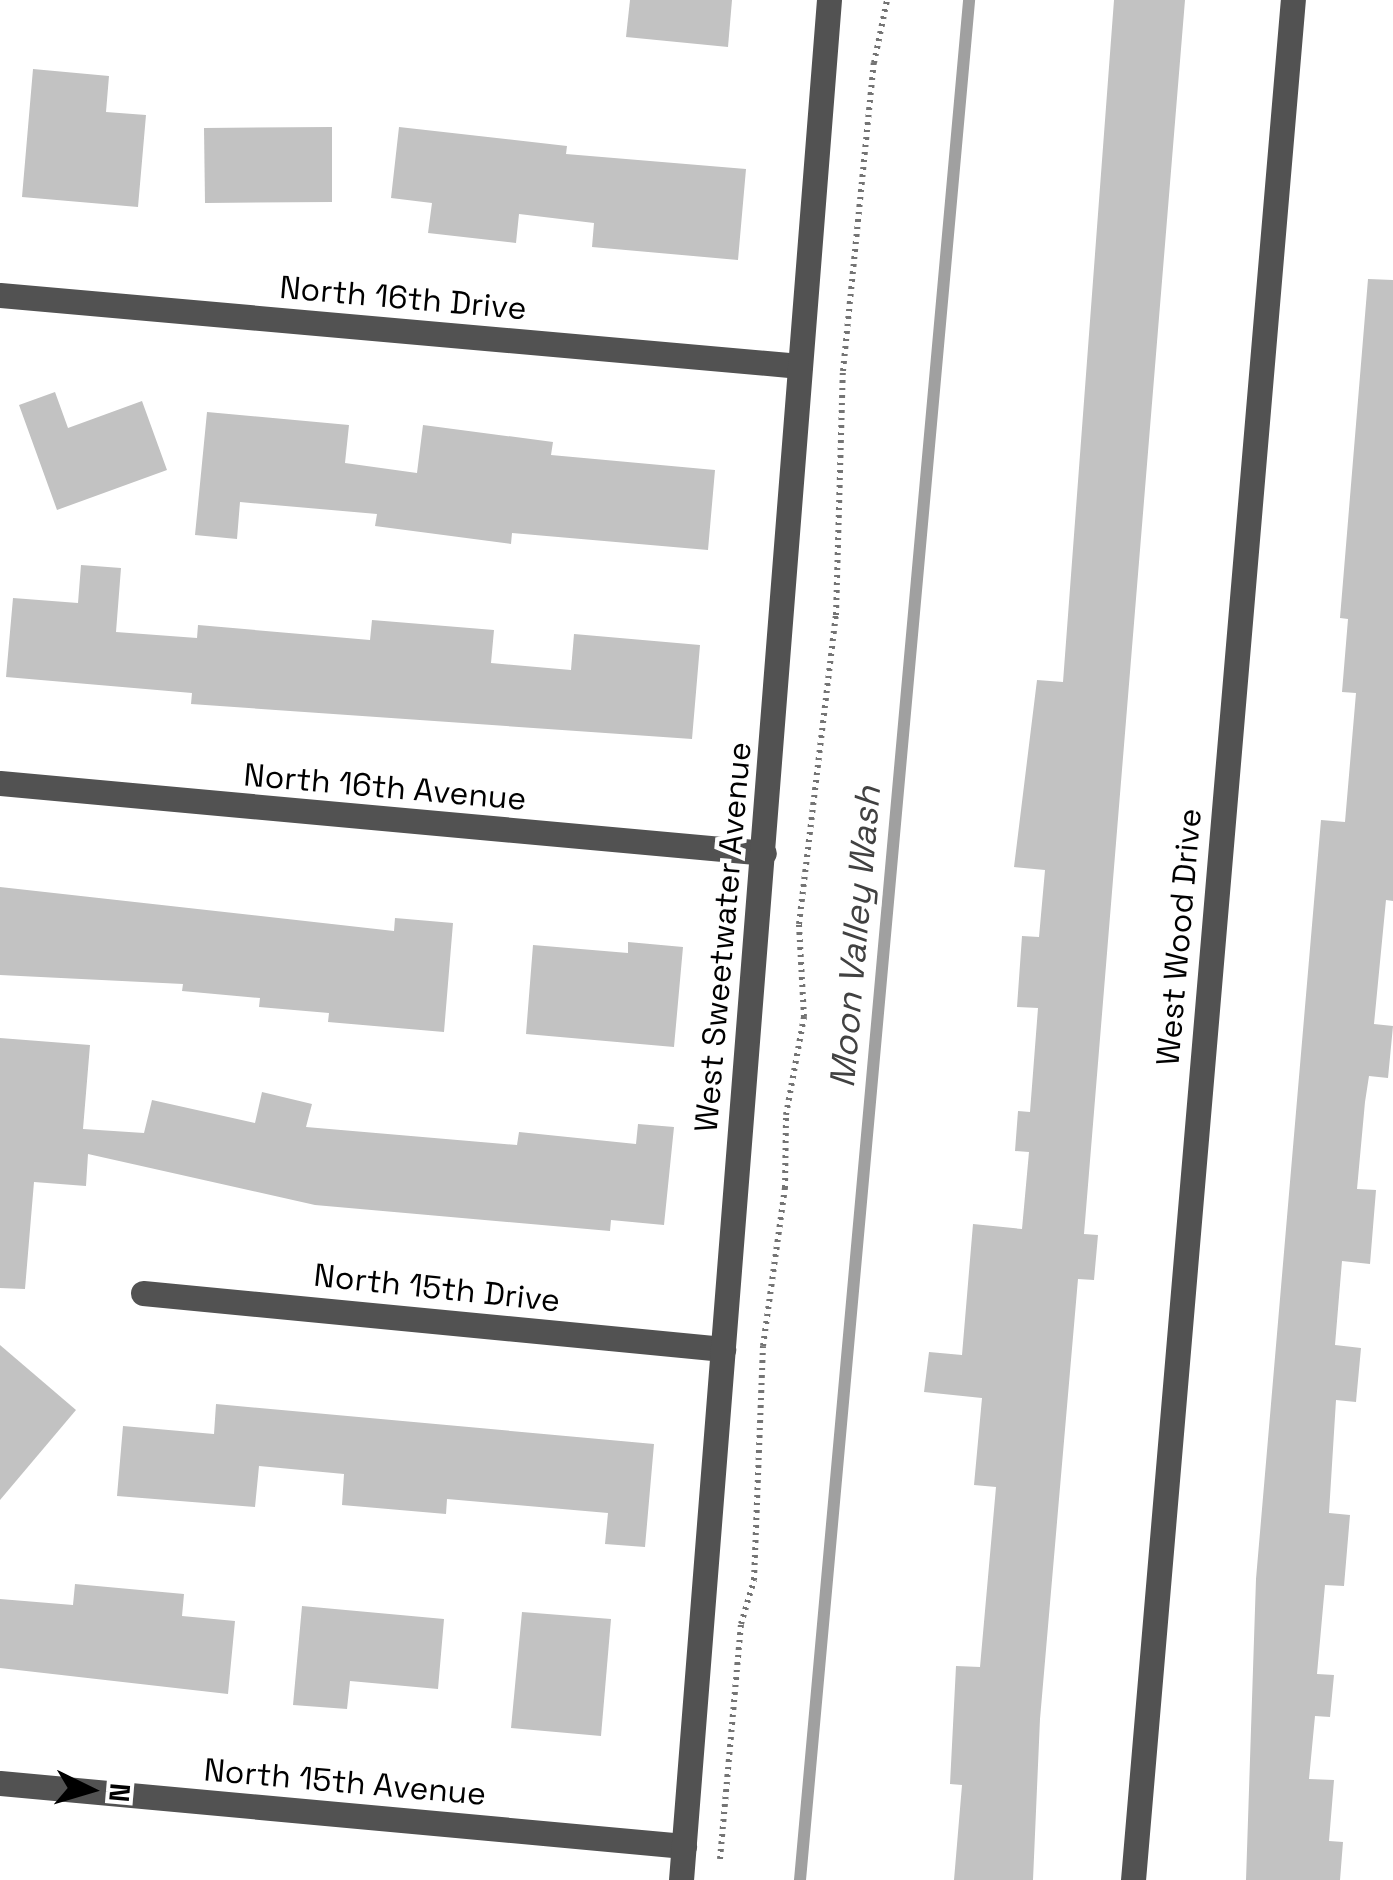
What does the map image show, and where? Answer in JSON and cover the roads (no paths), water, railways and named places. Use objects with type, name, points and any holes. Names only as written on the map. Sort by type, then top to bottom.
[{"type":"street","name":"West Sweetwater Avenue","points":[[681,1880],[830,0]]},
{"type":"street","name":"West Wood Drive","points":[[1133,1880],[1293,0]]},
{"type":"street","name":"North 16th Drive","points":[[0,295],[800,366]]},
{"type":"street","name":"North 16th Avenue","points":[[0,783],[764,853]]},
{"type":"street","name":"North 15th Drive","points":[[143,1293],[724,1349]]},
{"type":"street","name":"North 15th Avenue","points":[[0,1783],[684,1846]]},
{"type":"waterway","name":"Moon Valley Wash","points":[[800,1880],[969,0]]}]
